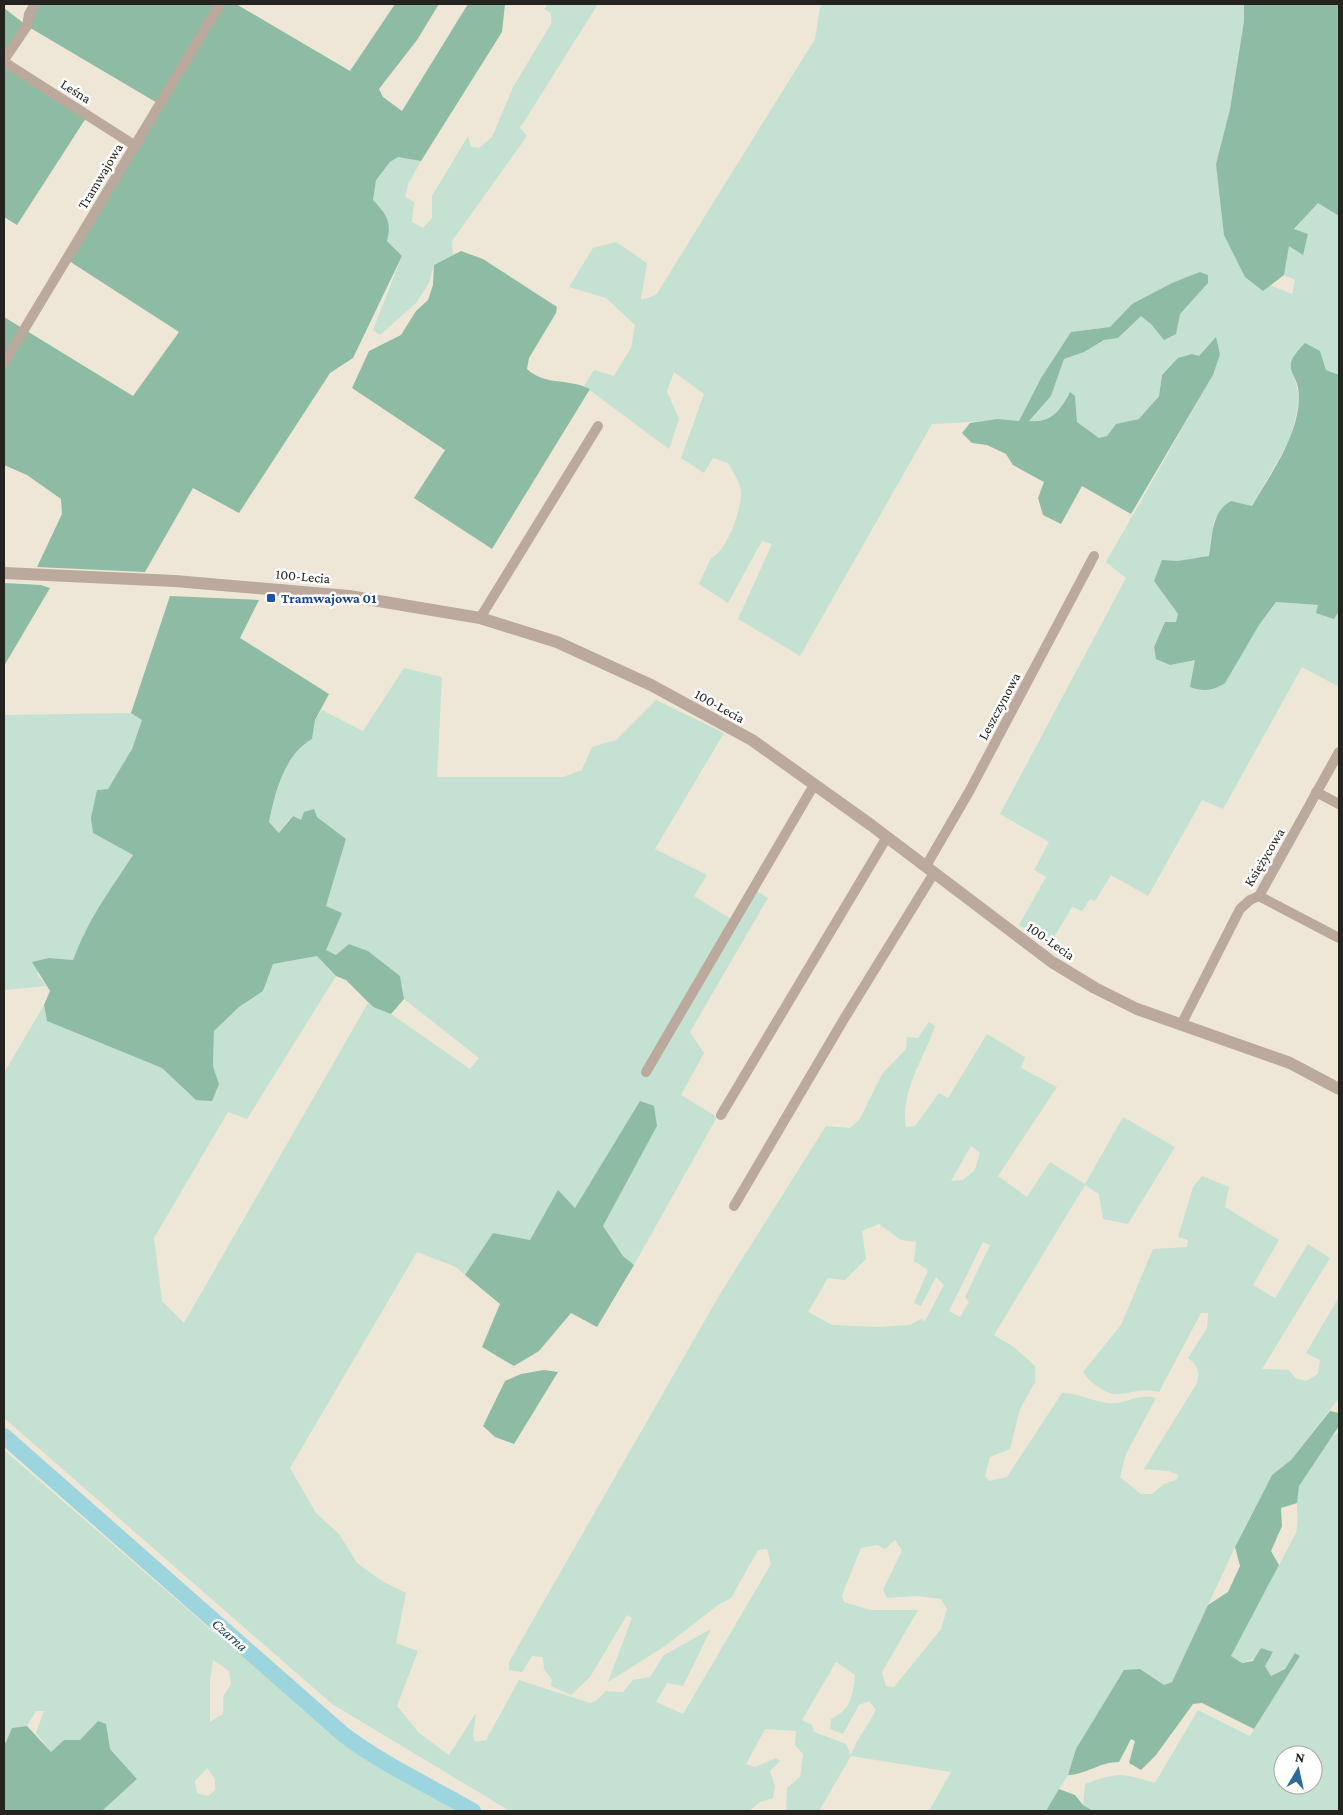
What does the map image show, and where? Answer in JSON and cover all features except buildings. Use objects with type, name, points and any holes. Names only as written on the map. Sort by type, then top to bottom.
[{"type":"street","points":[[4,61],[27,26],[28,14],[35,4]]},
{"type":"street","name":"Tramwajowa","points":[[4,363],[220,4]]},
{"type":"street","name":"Leśna","points":[[4,61],[134,145]]},
{"type":"street","points":[[480,618],[598,426]]},
{"type":"street","name":"Leszczynowa","points":[[734,1206],[930,870],[970,790],[1094,556]]},
{"type":"street","name":"100-Lecia","points":[[4,573],[175,581],[297,590],[374,599],[480,618],[557,642],[651,685],[752,740],[887,837],[1052,962],[1116,1000],[1290,1063],[1339,1089]]},
{"type":"street","name":"Księżycowa","points":[[1181,1025],[1240,909],[1259,896],[1339,752]]},
{"type":"street","points":[[646,1072],[814,785]]},
{"type":"street","points":[[1316,792],[1339,804]]},
{"type":"street","points":[[721,1115],[887,837]]},
{"type":"street","points":[[1259,896],[1339,938]]},
{"type":"green space","points":[[29,4],[236,4],[350,71],[395,4],[439,4],[417,40],[379,89],[383,97],[402,111],[468,4],[505,4],[502,32],[421,161],[398,157],[390,162],[376,180],[373,200],[387,218],[389,228],[387,241],[402,256],[353,358],[330,373],[239,513],[193,488],[145,572],[37,567],[62,514],[61,499],[27,475],[4,465],[4,317],[133,396],[179,332],[66,259],[159,104],[27,26],[4,60],[4,8],[26,25]]},
{"type":"green space","points":[[548,4],[598,4],[520,128],[527,136],[452,241],[453,255],[434,265],[428,285],[416,303],[380,335],[373,330],[402,256],[387,241],[373,200],[375,180],[390,162],[398,157],[421,161],[408,184],[405,197],[414,202],[412,222],[423,228],[432,218],[432,196],[468,136],[471,147],[479,148],[492,137],[513,87],[551,24],[551,13],[544,9]]},
{"type":"green space","points":[[823,4],[1244,4],[1244,21],[1230,109],[1216,164],[1270,285],[1292,294],[1295,280],[1284,275],[1289,246],[1308,234],[1294,230],[1318,202],[1339,216],[1339,375],[1326,370],[1320,351],[1290,365],[1300,397],[1291,437],[1252,506],[1231,501],[1214,520],[1210,556],[1177,561],[1154,581],[1178,614],[1176,622],[1165,622],[1154,647],[1156,659],[1259,625],[1276,602],[1318,605],[1334,619],[1339,611],[1339,687],[1302,667],[1223,809],[1202,800],[1148,896],[1111,875],[1095,901],[1090,899],[1082,911],[1072,907],[1051,942],[1019,925],[1046,877],[1034,870],[1049,842],[1000,814],[1126,578],[1106,562],[1213,375],[1216,337],[1199,356],[1162,375],[1159,395],[1139,420],[1116,424],[1107,436],[1099,438],[1077,422],[1075,396],[1069,393],[1062,407],[1054,415],[1044,420],[1028,422],[1051,396],[1064,359],[1084,352],[1104,340],[1118,338],[1141,315],[1164,339],[1180,314],[1208,283],[1132,304],[1110,327],[1071,332],[1041,378],[1019,421],[932,424],[800,656],[738,619],[772,544],[762,541],[728,603],[699,584],[711,558],[717,554],[728,539],[741,499],[741,488],[728,463],[713,458],[704,473],[681,458],[704,394],[674,372],[667,391],[679,419],[669,449],[584,386],[594,370],[614,376],[631,348],[635,325],[606,298],[569,287],[593,248],[616,242],[647,263],[641,300],[656,295],[815,39],[820,8]]},
{"type":"green space","points":[[1244,4],[1339,4],[1339,216],[1318,203],[1294,229],[1308,234],[1303,255],[1289,246],[1284,275],[1263,291],[1245,277],[1224,235],[1216,164],[1230,109],[1244,21]]},
{"type":"green space","points":[[4,63],[86,118],[17,225],[4,217]]},
{"type":"green space","points":[[461,251],[483,259],[557,307],[556,313],[529,358],[527,369],[541,378],[590,389],[492,549],[414,498],[445,450],[352,388],[369,351],[401,335],[416,311],[428,300],[433,285],[434,265]]},
{"type":"green space","points":[[1200,272],[1208,275],[1208,283],[1180,314],[1176,334],[1164,340],[1151,324],[1141,316],[1118,338],[1104,340],[1084,352],[1064,359],[1051,396],[1029,421],[1049,418],[1059,410],[1070,392],[1075,396],[1077,422],[1099,438],[1107,436],[1116,424],[1139,419],[1159,396],[1162,375],[1178,358],[1192,354],[1199,356],[1216,337],[1220,354],[1213,375],[1131,514],[1082,486],[1061,524],[1043,515],[1038,498],[1044,482],[1013,465],[1006,454],[987,445],[972,443],[962,433],[970,423],[998,419],[1019,421],[1041,378],[1071,332],[1110,327],[1132,304],[1172,283]]},
{"type":"green space","points":[[1305,343],[1320,351],[1326,370],[1339,375],[1339,611],[1334,619],[1316,613],[1318,605],[1276,602],[1259,625],[1225,683],[1208,690],[1190,687],[1195,660],[1170,665],[1156,659],[1154,647],[1165,622],[1176,622],[1178,614],[1154,581],[1162,560],[1177,561],[1209,556],[1216,518],[1224,506],[1231,501],[1252,506],[1275,468],[1294,427],[1299,398],[1291,366],[1296,353]]},
{"type":"green space","points":[[4,583],[41,585],[50,588],[4,666]]},
{"type":"green space","points":[[170,596],[259,600],[240,638],[329,694],[315,720],[312,739],[294,755],[282,776],[269,822],[279,833],[293,816],[301,820],[304,812],[314,809],[317,817],[346,839],[326,906],[342,913],[326,950],[336,955],[349,944],[368,951],[400,976],[404,999],[391,1014],[373,1007],[346,980],[336,976],[317,956],[273,964],[263,991],[239,1007],[214,1031],[213,1066],[219,1084],[212,1101],[196,1100],[162,1068],[47,1021],[44,1005],[50,991],[32,962],[49,958],[73,960],[93,918],[133,855],[93,833],[91,818],[97,790],[108,789],[132,749],[142,720],[131,713]]},
{"type":"green space","points":[[404,668],[442,677],[437,777],[563,777],[582,770],[592,747],[616,740],[656,700],[724,733],[655,849],[707,875],[694,896],[731,919],[752,888],[768,898],[690,1032],[704,1053],[681,1095],[717,1117],[634,1265],[623,1256],[603,1226],[657,1126],[575,1208],[558,1191],[530,1240],[493,1233],[465,1275],[456,1267],[417,1252],[290,1468],[316,1513],[339,1534],[357,1563],[382,1581],[406,1593],[396,1643],[418,1651],[397,1706],[419,1733],[449,1755],[476,1713],[473,1735],[475,1742],[486,1740],[519,1680],[590,1703],[596,1701],[606,1691],[623,1692],[633,1680],[650,1677],[664,1655],[711,1629],[683,1686],[667,1683],[656,1702],[683,1714],[771,1564],[767,1549],[758,1550],[731,1598],[718,1605],[665,1646],[608,1682],[632,1618],[627,1615],[590,1677],[571,1695],[551,1686],[552,1680],[544,1669],[543,1657],[532,1656],[522,1672],[509,1670],[509,1662],[720,1294],[826,1126],[850,1128],[860,1119],[882,1074],[906,1049],[907,1037],[918,1038],[929,1022],[935,1026],[914,1075],[906,1101],[906,1127],[915,1126],[939,1093],[948,1098],[987,1034],[1025,1057],[1021,1068],[1057,1087],[998,1176],[1027,1197],[1050,1162],[1085,1184],[1123,1117],[1175,1147],[1128,1224],[1103,1219],[1099,1194],[1085,1185],[994,1335],[1014,1347],[1035,1366],[1035,1382],[1020,1409],[1010,1449],[990,1457],[985,1476],[989,1481],[1007,1477],[1062,1393],[1075,1394],[1109,1403],[1143,1397],[1156,1398],[1126,1454],[1120,1477],[1141,1494],[1152,1494],[1164,1484],[1176,1480],[1179,1475],[1168,1471],[1144,1469],[1197,1383],[1197,1369],[1188,1358],[1207,1328],[1208,1313],[1201,1313],[1159,1392],[1145,1390],[1121,1394],[1111,1393],[1097,1386],[1083,1372],[1121,1325],[1153,1249],[1187,1247],[1188,1240],[1178,1237],[1193,1187],[1202,1176],[1229,1187],[1225,1207],[1279,1240],[1253,1285],[1275,1298],[1308,1244],[1330,1258],[1262,1369],[1289,1370],[1295,1378],[1306,1381],[1318,1374],[1320,1360],[1306,1353],[1339,1297],[1339,1398],[1291,1460],[1272,1475],[1243,1530],[1172,1682],[1164,1685],[1140,1669],[1076,1749],[1068,1775],[1046,1811],[929,1811],[951,1772],[851,1756],[819,1811],[786,1811],[787,1788],[800,1777],[803,1754],[795,1745],[796,1731],[765,1729],[746,1764],[755,1767],[776,1758],[780,1761],[770,1771],[775,1786],[773,1798],[760,1802],[749,1811],[510,1811],[332,1704],[4,1418],[4,1073],[44,1005],[47,1021],[162,1068],[196,1100],[219,1084],[213,1066],[214,1031],[239,1007],[263,991],[273,964],[317,956],[336,976],[247,1119],[228,1112],[154,1238],[162,1301],[184,1323],[368,1003],[391,1014],[470,1069],[479,1058],[404,999],[400,976],[368,951],[349,944],[336,955],[325,950],[342,913],[326,906],[346,839],[317,817],[301,820],[292,816],[279,833],[269,822],[278,787],[288,764],[294,754],[312,739],[315,720],[322,710],[363,731]],"holes":[[[971,1146],[980,1153],[975,1170],[963,1180],[951,1181]],[[879,1224],[901,1240],[916,1242],[914,1261],[928,1270],[914,1303],[921,1306],[936,1277],[944,1285],[925,1321],[921,1319],[910,1325],[879,1327],[832,1325],[808,1312],[828,1278],[845,1280],[866,1259],[862,1231]],[[983,1242],[990,1245],[965,1297],[969,1302],[960,1317],[949,1311]],[[895,1540],[902,1550],[883,1590],[887,1598],[917,1596],[941,1599],[947,1609],[941,1629],[894,1687],[886,1686],[882,1672],[918,1610],[870,1610],[844,1602],[842,1595],[861,1548],[877,1545],[885,1549]],[[836,1662],[855,1675],[850,1701],[843,1711],[831,1719],[830,1729],[843,1734],[859,1705],[869,1701],[876,1710],[851,1755],[846,1744],[814,1732],[812,1725],[802,1720]]]},
{"type":"green space","points":[[131,713],[142,719],[132,749],[108,789],[97,790],[93,833],[133,855],[93,918],[73,960],[49,958],[37,974],[46,986],[4,990],[4,715]]},
{"type":"green space","points":[[640,1101],[654,1106],[657,1126],[603,1226],[623,1256],[634,1265],[597,1327],[571,1313],[539,1351],[514,1366],[482,1347],[500,1304],[465,1275],[493,1233],[530,1240],[558,1190],[575,1208]]},
{"type":"green space","points":[[544,1370],[558,1372],[514,1444],[495,1437],[483,1426],[505,1381],[521,1374]]},
{"type":"green space","points":[[1330,1411],[1339,1413],[1339,1426],[1299,1486],[1297,1503],[1281,1508],[1282,1526],[1271,1551],[1279,1565],[1231,1656],[1242,1663],[1253,1661],[1261,1648],[1273,1652],[1265,1666],[1271,1676],[1285,1669],[1295,1653],[1300,1656],[1254,1729],[1202,1703],[1193,1704],[1156,1755],[1141,1770],[1129,1763],[1135,1741],[1131,1739],[1119,1762],[1105,1764],[1082,1773],[1068,1775],[1076,1749],[1124,1670],[1140,1669],[1164,1685],[1172,1682],[1208,1605],[1228,1592],[1240,1566],[1235,1547],[1272,1475],[1291,1460]]},
{"type":"green space","points":[[1339,1432],[1339,1811],[1093,1811],[1083,1805],[1085,1784],[1105,1777],[1120,1775],[1155,1783],[1198,1710],[1250,1736],[1300,1656],[1295,1654],[1285,1669],[1271,1676],[1265,1666],[1273,1652],[1242,1663],[1231,1656],[1296,1533],[1299,1486],[1310,1467],[1333,1436]]},
{"type":"green space","points":[[4,1450],[216,1634],[225,1638],[299,1702],[374,1761],[405,1775],[467,1811],[102,1811],[137,1779],[110,1749],[98,1721],[80,1740],[64,1740],[51,1752],[36,1733],[44,1711],[36,1711],[27,1726],[12,1728],[4,1743]],"holes":[[[213,1660],[229,1671],[231,1684],[223,1697],[223,1714],[210,1722],[210,1680]],[[207,1768],[215,1779],[215,1790],[208,1796],[197,1793],[195,1781]]]},
{"type":"green space","points":[[98,1721],[106,1724],[110,1749],[137,1779],[102,1811],[4,1811],[4,1743],[12,1728],[27,1726],[51,1752],[64,1740],[80,1740]]},
{"type":"green space","points":[[1059,1789],[1075,1795],[1083,1805],[1093,1811],[1046,1811]]},
{"type":"waterway","name":"Czarna","points":[[4,1436],[344,1735],[391,1766],[473,1811]]},
{"type":"place","name":"Tramwajowa 01","points":[[271,598]]}]
